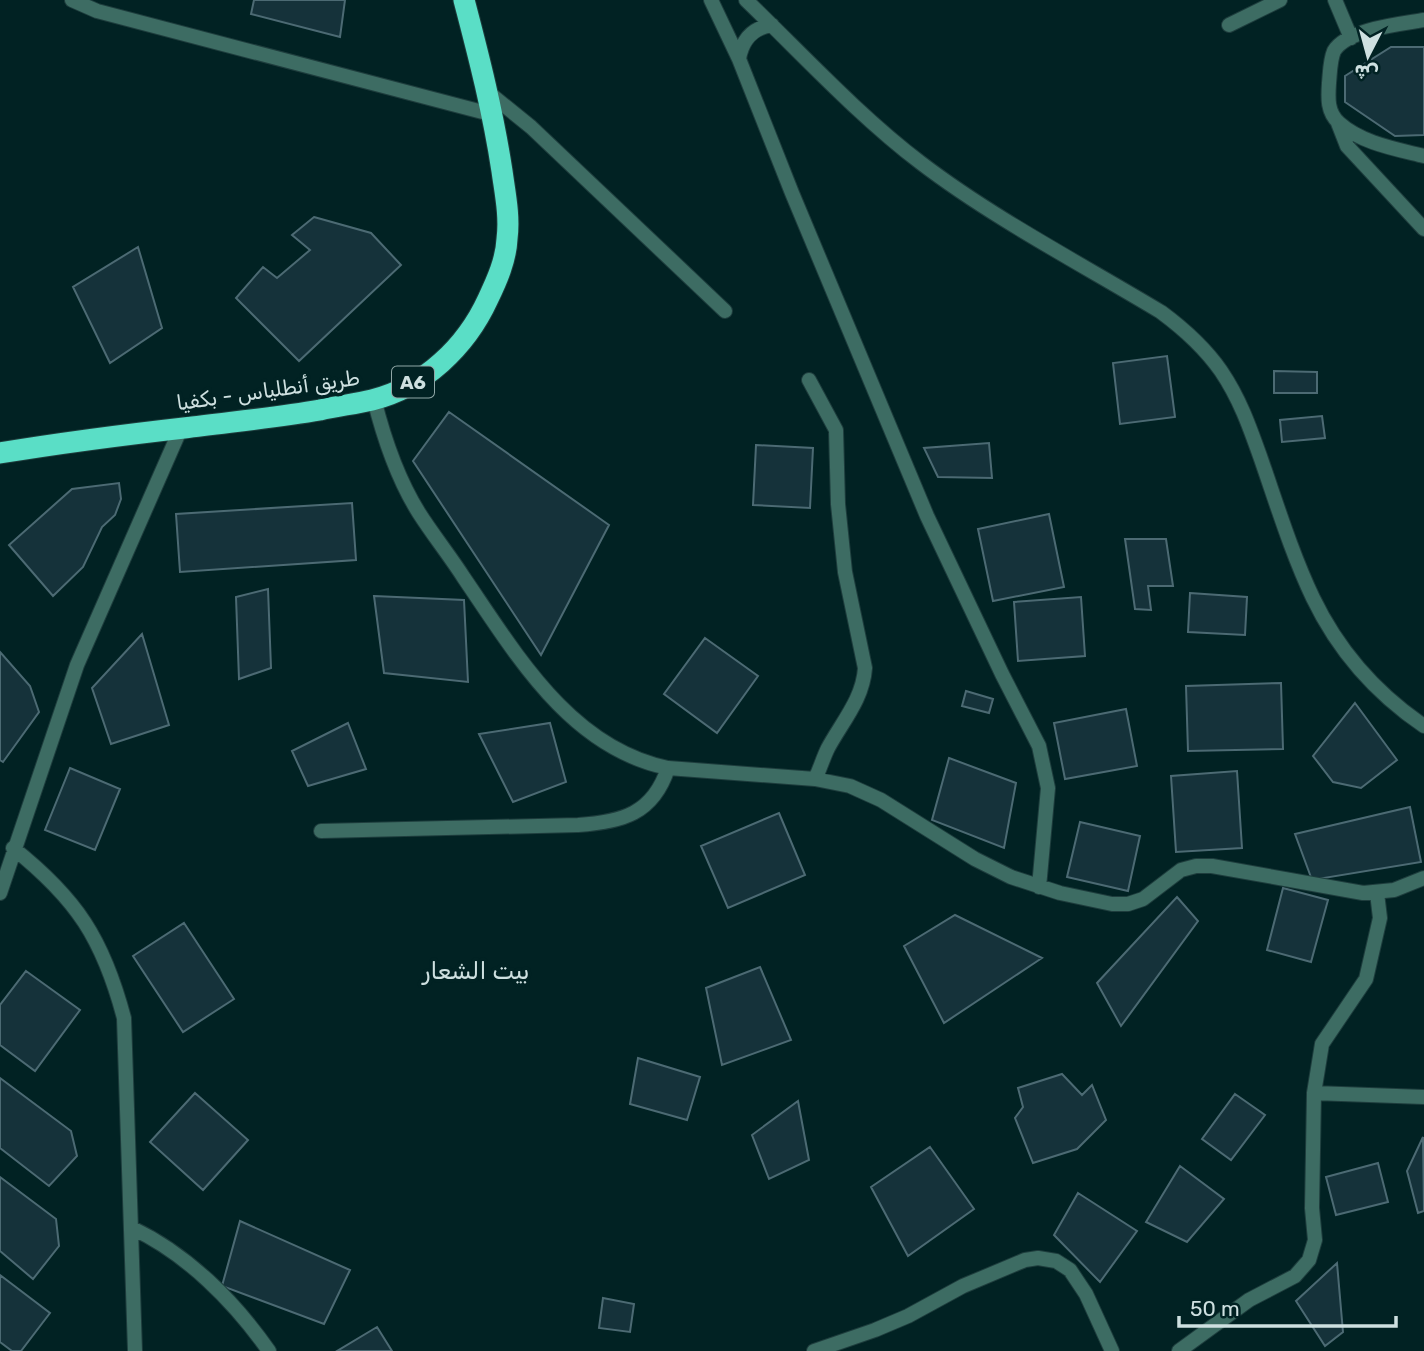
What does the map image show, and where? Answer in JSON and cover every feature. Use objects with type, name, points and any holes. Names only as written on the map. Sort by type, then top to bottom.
[{"type":"highway","name":"طريق أنطلياس - بكفيا","points":[[0,453],[292,415],[374,400],[431,372],[451,354],[466,337],[496,281],[506,253],[508,221],[494,115],[464,0]]},
{"type":"street","points":[[72,0],[97,11],[494,115]]},
{"type":"street","points":[[711,0],[739,59],[797,206],[927,516],[1039,746],[1048,788],[1039,887]]},
{"type":"street","points":[[746,0],[871,120],[921,163],[987,207],[1161,312],[1203,348],[1230,385],[1247,418],[1296,558],[1314,600],[1355,663],[1379,690],[1424,726]]},
{"type":"street","points":[[1229,25],[1280,0]]},
{"type":"street","points":[[1335,0],[1351,37]]},
{"type":"street","points":[[1424,20],[1381,27],[1351,37],[1338,46],[1331,62],[1329,105],[1347,146],[1424,229]]},
{"type":"street","points":[[739,59],[747,36],[754,30],[772,25]]},
{"type":"street","points":[[489,93],[531,127],[725,311]]},
{"type":"street","points":[[1338,123],[1373,142],[1424,156]]},
{"type":"street","points":[[809,380],[836,430],[838,504],[845,572],[865,668],[858,699],[829,748],[815,779]]},
{"type":"street","points":[[374,400],[392,457],[418,512],[524,666],[554,700],[586,727],[629,756],[668,768],[833,781],[866,792],[975,859],[1011,877],[1039,887],[1112,904],[1128,904],[1143,899],[1181,870],[1196,866],[1212,866],[1349,892],[1377,893],[1394,890],[1424,878]]},
{"type":"street","points":[[0,893],[13,848],[78,665],[181,428]]},
{"type":"street","points":[[321,831],[614,822],[629,816],[648,802],[662,787],[668,768]]},
{"type":"street","points":[[13,848],[46,875],[74,905],[97,940],[113,978],[124,1018],[135,1351]]},
{"type":"street","points":[[1179,1351],[1249,1300],[1295,1276],[1309,1260],[1315,1240],[1312,1208],[1314,1093],[1322,1044],[1366,979],[1380,918],[1377,893]]},
{"type":"street","points":[[1314,1093],[1424,1097]]},
{"type":"street","points":[[132,1228],[175,1252],[224,1297],[269,1351]]},
{"type":"street","points":[[814,1351],[875,1330],[908,1316],[963,1286],[1025,1260],[1038,1258],[1056,1261],[1070,1270],[1086,1294],[1112,1351]]},
{"type":"building","points":[[254,0],[345,0],[340,37],[251,14]]},
{"type":"building","points":[[1391,47],[1424,47],[1424,135],[1395,136],[1345,102],[1345,76]]},
{"type":"building","points":[[314,217],[371,233],[401,265],[299,361],[236,298],[263,267],[277,278],[310,250],[292,235]]},
{"type":"building","points":[[138,247],[162,328],[110,363],[73,287]]},
{"type":"building","points":[[1167,356],[1175,417],[1120,424],[1113,363]]},
{"type":"building","points":[[1274,371],[1317,372],[1317,393],[1274,393]]},
{"type":"building","points":[[449,412],[609,525],[541,655],[413,461]]},
{"type":"building","points":[[1322,416],[1325,438],[1282,442],[1280,420]]},
{"type":"building","points":[[989,443],[992,478],[938,477],[924,448]]},
{"type":"building","points":[[756,445],[813,448],[810,508],[753,505]]},
{"type":"building","points":[[119,483],[121,499],[115,515],[102,527],[83,567],[53,596],[9,545],[72,489]]},
{"type":"building","points":[[352,503],[356,560],[180,572],[176,514]]},
{"type":"building","points":[[1049,514],[1064,587],[993,601],[978,529]]},
{"type":"building","points":[[1125,539],[1166,539],[1173,586],[1148,586],[1151,610],[1135,609]]},
{"type":"building","points":[[268,589],[271,668],[239,679],[236,597]]},
{"type":"building","points":[[1190,593],[1247,597],[1245,635],[1188,632]]},
{"type":"building","points":[[374,596],[464,600],[468,682],[384,673]]},
{"type":"building","points":[[1081,597],[1085,656],[1018,661],[1014,602]]},
{"type":"building","points":[[142,634],[169,725],[111,744],[92,688]]},
{"type":"building","points":[[705,638],[758,676],[717,733],[664,694]]},
{"type":"building","points":[[0,652],[30,686],[39,712],[3,762],[0,760]]},
{"type":"building","points":[[1281,683],[1283,749],[1188,751],[1186,686]]},
{"type":"building","points":[[966,691],[993,699],[989,713],[962,706]]},
{"type":"building","points":[[1355,703],[1397,760],[1361,788],[1333,782],[1313,756]]},
{"type":"building","points":[[1126,709],[1137,766],[1065,779],[1054,723]]},
{"type":"building","points":[[348,723],[366,769],[308,786],[292,751]]},
{"type":"building","points":[[550,723],[566,782],[513,802],[479,734]]},
{"type":"building","points":[[949,758],[1016,783],[1004,848],[932,820]]},
{"type":"building","points":[[70,768],[120,789],[95,850],[45,830]]},
{"type":"building","points":[[1237,771],[1242,848],[1176,852],[1171,776]]},
{"type":"building","points":[[1410,807],[1421,862],[1312,880],[1295,834]]},
{"type":"building","points":[[779,813],[805,875],[728,908],[701,846]]},
{"type":"building","points":[[1080,822],[1140,836],[1128,891],[1067,877]]},
{"type":"building","points":[[1283,888],[1328,900],[1311,962],[1267,950]]},
{"type":"building","points":[[1177,897],[1198,921],[1121,1026],[1097,983]]},
{"type":"building","points":[[955,915],[1042,958],[944,1023],[904,946]]},
{"type":"building","points":[[184,923],[234,999],[183,1032],[133,956]]},
{"type":"building","points":[[760,967],[791,1040],[722,1065],[706,988]]},
{"type":"building","points":[[26,971],[80,1010],[35,1071],[0,1045],[0,1005]]},
{"type":"building","points":[[638,1058],[700,1077],[687,1120],[630,1104]]},
{"type":"building","points":[[1062,1074],[1082,1095],[1092,1085],[1106,1120],[1077,1149],[1033,1163],[1015,1118],[1023,1107],[1018,1088]]},
{"type":"building","points":[[0,1078],[71,1131],[77,1156],[49,1186],[0,1148]]},
{"type":"building","points":[[195,1093],[248,1140],[203,1190],[150,1142]]},
{"type":"building","points":[[1235,1094],[1265,1115],[1231,1160],[1202,1139]]},
{"type":"building","points":[[798,1101],[809,1160],[769,1179],[752,1135]]},
{"type":"building","points":[[1423,1137],[1424,1211],[1418,1213],[1407,1171]]},
{"type":"building","points":[[930,1147],[974,1209],[908,1256],[871,1187]]},
{"type":"building","points":[[1378,1163],[1388,1202],[1336,1215],[1326,1177]]},
{"type":"building","points":[[1180,1166],[1224,1199],[1187,1242],[1146,1222]]},
{"type":"building","points":[[0,1177],[56,1219],[59,1246],[33,1279],[0,1251]]},
{"type":"building","points":[[1078,1193],[1137,1231],[1100,1282],[1054,1235]]},
{"type":"building","points":[[240,1221],[350,1270],[324,1324],[222,1286]]},
{"type":"building","points":[[1337,1263],[1343,1332],[1325,1346],[1296,1301]]},
{"type":"building","points":[[0,1275],[50,1313],[21,1351],[12,1351],[0,1342]]},
{"type":"building","points":[[603,1298],[634,1304],[630,1332],[599,1328]]},
{"type":"building","points":[[377,1327],[392,1351],[337,1351]]},
{"type":"district","name":"بيت الشعار","points":[[476,971]]}]
